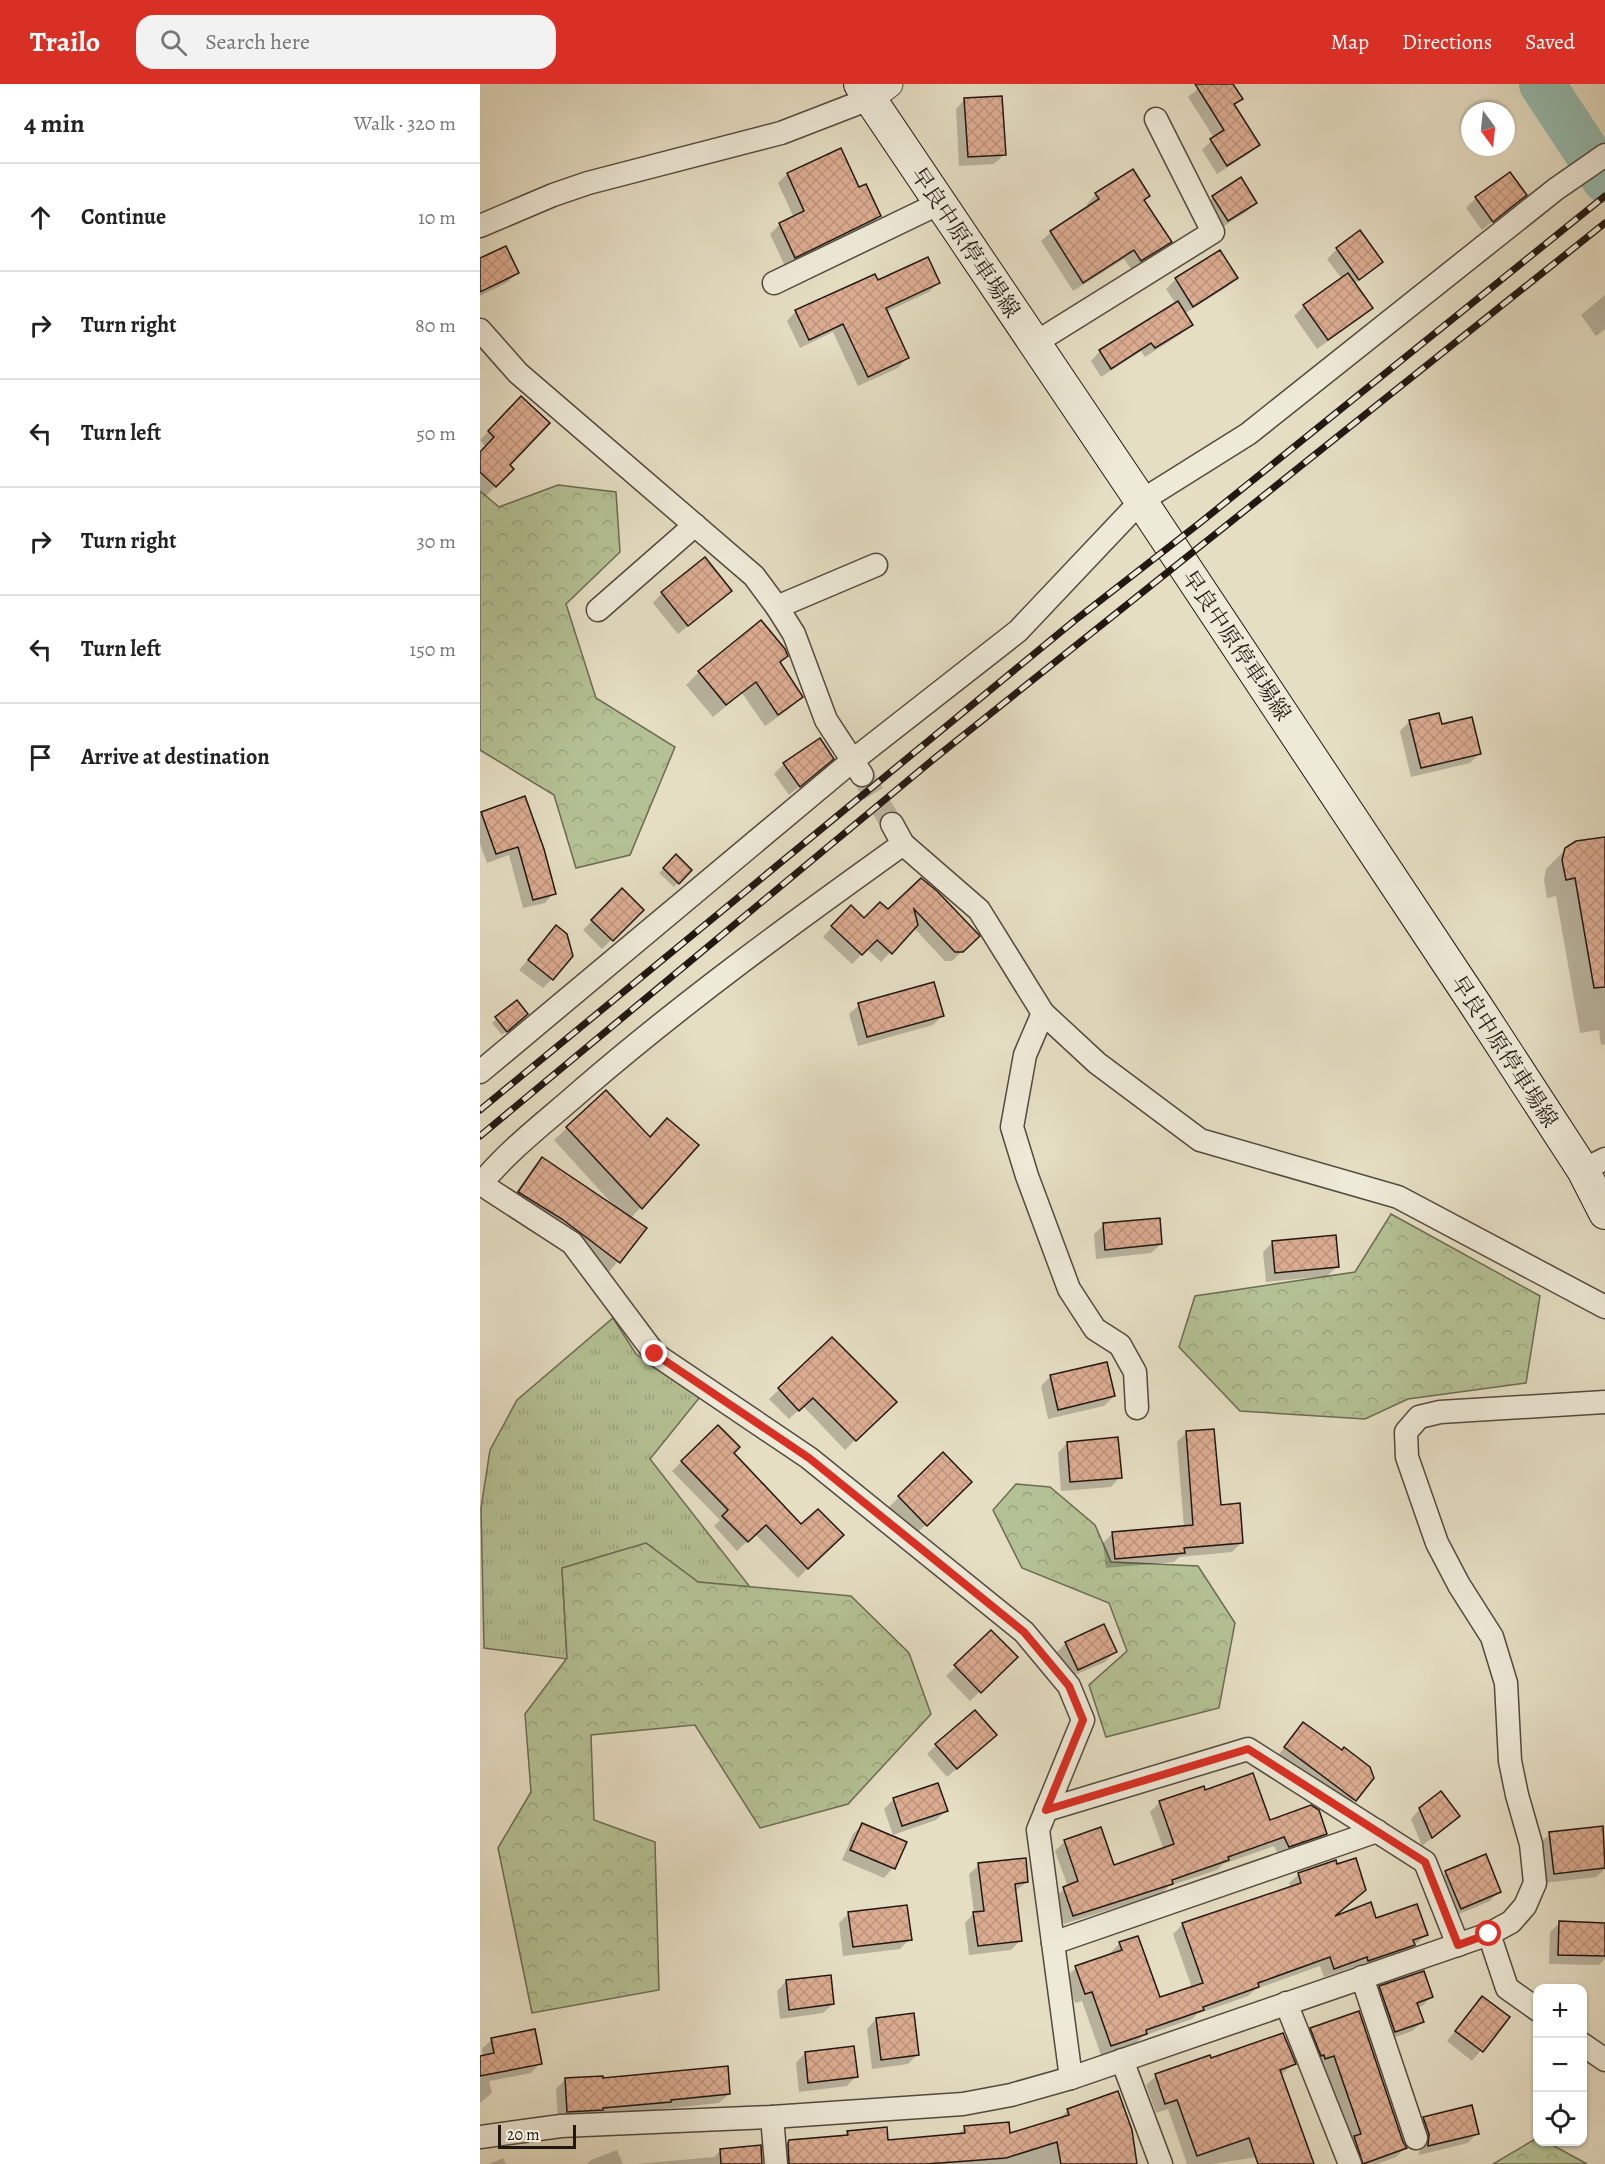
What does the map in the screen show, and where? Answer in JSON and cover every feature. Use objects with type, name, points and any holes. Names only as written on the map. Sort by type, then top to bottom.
[{"type":"main road","name":"早良中原停車場線","points":[[873,89],[940,203],[1594,1165],[1605,1213]]},
{"type":"street","points":[[480,226],[580,186],[782,133],[873,89]]},
{"type":"street","points":[[1035,343],[1213,232],[1156,119]]},
{"type":"street","points":[[480,1072],[857,769],[1018,631],[1141,501],[1248,434],[1556,189],[1605,155]]},
{"type":"street","points":[[774,284],[940,203]]},
{"type":"street","points":[[480,330],[518,373],[754,576],[794,634],[826,720],[857,769]]},
{"type":"street","points":[[598,610],[695,525]]},
{"type":"street","points":[[777,607],[876,565]]},
{"type":"street","points":[[892,824],[903,843],[979,910],[1043,1013],[1097,1063],[1200,1140],[1398,1197],[1605,1307]]},
{"type":"street","points":[[903,843],[764,943],[625,1054],[497,1164],[481,1184],[572,1243],[655,1354],[809,1458],[1024,1632],[1069,1686],[1083,1720],[1038,1830],[1071,2078]]},
{"type":"street","points":[[1043,1013],[1025,1055],[1012,1127],[1027,1176],[1069,1289],[1095,1329],[1120,1345],[1135,1372],[1137,1408]]},
{"type":"street","points":[[480,2137],[561,2126],[772,2117],[963,2104],[1011,2095],[1071,2078],[1458,1945],[1489,1934],[1511,1922],[1525,1906],[1534,1883],[1531,1844],[1510,1761],[1506,1683],[1492,1637],[1459,1586],[1437,1543],[1407,1457],[1406,1432],[1419,1417],[1440,1413],[1605,1402]]},
{"type":"street","points":[[1046,1810],[1248,1749],[1425,1862],[1458,1945]]},
{"type":"street","points":[[1053,1942],[1377,1831]]},
{"type":"street","points":[[1489,1934],[1507,1988],[1533,2006]]},
{"type":"street","points":[[1362,1977],[1416,2138]]},
{"type":"street","points":[[1286,2003],[1350,2164]]},
{"type":"street","points":[[1587,2047],[1605,2060]]},
{"type":"street","points":[[1122,2060],[1161,2164]]},
{"type":"street","points":[[772,2117],[776,2164]]},
{"type":"green space","points":[[558,485],[616,492],[620,552],[566,604],[596,698],[675,747],[630,855],[576,868],[554,795],[480,750],[480,491],[499,507]]},
{"type":"green space","points":[[1391,1214],[1540,1296],[1526,1383],[1408,1399],[1365,1419],[1240,1411],[1179,1347],[1195,1296],[1355,1272]]},
{"type":"green space","points":[[613,1318],[636,1354],[700,1397],[650,1459],[750,1587],[698,1582],[646,1543],[562,1568],[567,1659],[484,1648],[481,1508],[490,1450],[517,1400]]},
{"type":"green space","points":[[1016,1484],[1050,1487],[1095,1525],[1111,1562],[1198,1566],[1235,1623],[1219,1708],[1106,1737],[1089,1685],[1127,1651],[1109,1603],[1022,1568],[993,1510]]},
{"type":"green space","points":[[646,1543],[698,1582],[851,1596],[909,1653],[931,1714],[848,1804],[760,1828],[695,1725],[591,1735],[594,1820],[655,1842],[659,1990],[532,2013],[498,1848],[531,1792],[525,1714],[567,1658],[562,1568]]},
{"type":"green space","points":[[1533,2140],[1533,2146],[1554,2146],[1587,2164],[1493,2164]]},
{"type":"building","points":[[1195,84],[1233,84],[1243,99],[1234,104],[1260,145],[1227,166],[1210,139],[1224,130]]},
{"type":"building","points":[[1002,96],[1006,155],[968,157],[964,98]]},
{"type":"building","points":[[841,148],[859,187],[866,184],[881,216],[795,258],[779,223],[804,211],[787,173]]},
{"type":"building","points":[[1133,169],[1150,196],[1144,200],[1172,242],[1141,261],[1134,250],[1083,283],[1050,231],[1099,199],[1095,193]]},
{"type":"building","points":[[1510,172],[1527,195],[1493,222],[1475,197]]},
{"type":"building","points":[[1241,177],[1257,203],[1228,221],[1212,196]]},
{"type":"building","points":[[1360,230],[1383,262],[1359,280],[1336,248]]},
{"type":"building","points":[[506,246],[519,273],[480,292],[480,258]]},
{"type":"building","points":[[1220,250],[1238,278],[1193,307],[1175,278]]},
{"type":"building","points":[[928,257],[940,283],[886,308],[909,358],[868,377],[843,324],[809,340],[795,310],[875,274],[878,280]]},
{"type":"building","points":[[1348,273],[1373,308],[1328,340],[1303,305]]},
{"type":"building","points":[[1178,301],[1193,325],[1155,348],[1151,343],[1111,369],[1099,350]]},
{"type":"building","points":[[521,396],[550,423],[510,465],[514,469],[496,487],[480,472],[480,452],[494,437],[488,431]]},
{"type":"building","points":[[705,557],[732,591],[688,626],[661,592]]},
{"type":"building","points":[[761,620],[785,649],[788,656],[780,662],[803,697],[778,715],[756,682],[726,705],[698,671]]},
{"type":"building","points":[[1439,713],[1442,724],[1472,717],[1481,754],[1421,768],[1409,720]]},
{"type":"building","points":[[820,738],[834,759],[800,787],[783,763]]},
{"type":"building","points":[[525,796],[544,849],[556,894],[533,900],[518,847],[496,854],[481,812]]},
{"type":"building","points":[[1605,837],[1605,987],[1594,988],[1575,878],[1566,880],[1562,860],[1565,848],[1576,841]]},
{"type":"building","points":[[676,854],[692,870],[679,884],[663,868]]},
{"type":"building","points":[[921,878],[937,891],[980,936],[963,952],[955,952],[914,909],[918,925],[892,954],[877,940],[862,955],[831,926],[851,905],[864,918],[880,902],[888,909]]},
{"type":"building","points":[[622,888],[644,910],[613,941],[591,920]]},
{"type":"building","points":[[556,925],[567,934],[573,956],[553,980],[528,960]]},
{"type":"building","points":[[934,982],[944,1016],[867,1037],[858,1003]]},
{"type":"building","points":[[517,1000],[528,1014],[507,1032],[495,1017]]},
{"type":"building","points":[[606,1090],[650,1137],[667,1118],[699,1145],[642,1209],[566,1127]]},
{"type":"building","points":[[542,1157],[647,1228],[620,1263],[562,1219],[518,1192]]},
{"type":"building","points":[[1160,1218],[1162,1244],[1105,1250],[1103,1223]]},
{"type":"building","points":[[1336,1235],[1339,1267],[1275,1273],[1272,1241]]},
{"type":"building","points":[[832,1337],[897,1402],[856,1441],[813,1398],[799,1411],[778,1388]]},
{"type":"building","points":[[1107,1362],[1115,1396],[1058,1410],[1050,1375]]},
{"type":"building","points":[[718,1425],[740,1447],[734,1453],[801,1524],[818,1509],[844,1535],[808,1569],[766,1525],[748,1542],[722,1516],[728,1510],[681,1461]]},
{"type":"building","points":[[1214,1429],[1221,1505],[1240,1503],[1243,1543],[1184,1548],[1185,1553],[1115,1559],[1112,1532],[1193,1525],[1186,1431]]},
{"type":"building","points":[[1118,1437],[1122,1478],[1070,1482],[1067,1442]]},
{"type":"building","points":[[943,1452],[972,1482],[927,1526],[898,1496]]},
{"type":"building","points":[[1104,1624],[1117,1652],[1078,1670],[1065,1642]]},
{"type":"building","points":[[991,1630],[1018,1657],[981,1693],[954,1665]]},
{"type":"building","points":[[975,1710],[997,1735],[957,1769],[935,1744]]},
{"type":"building","points":[[1303,1722],[1342,1750],[1344,1747],[1370,1767],[1374,1778],[1356,1801],[1284,1747]]},
{"type":"building","points":[[1253,1773],[1270,1820],[1311,1805],[1319,1810],[1327,1834],[1289,1847],[1284,1837],[1172,1880],[1173,1884],[1073,1916],[1063,1887],[1078,1881],[1064,1840],[1101,1827],[1114,1865],[1174,1844],[1159,1801],[1204,1786],[1205,1790]]},
{"type":"building","points":[[938,1783],[948,1811],[902,1826],[893,1798]]},
{"type":"building","points":[[1441,1791],[1460,1816],[1432,1838],[1419,1808]]},
{"type":"building","points":[[862,1823],[907,1842],[895,1869],[850,1850]]},
{"type":"building","points":[[1603,1826],[1605,1868],[1554,1874],[1549,1832]]},
{"type":"building","points":[[1486,1854],[1501,1892],[1461,1909],[1445,1871]]},
{"type":"building","points":[[1026,1858],[1028,1882],[1015,1884],[1022,1941],[978,1946],[973,1912],[984,1911],[978,1863]]},
{"type":"building","points":[[1356,1858],[1366,1890],[1335,1916],[1371,1902],[1376,1918],[1417,1904],[1428,1935],[1413,1940],[1415,1945],[1368,1961],[1367,1957],[1334,1969],[1330,1957],[1258,1983],[1259,1987],[1203,2007],[1204,2010],[1146,2030],[1147,2034],[1111,2046],[1092,1992],[1085,1994],[1075,1966],[1122,1950],[1119,1942],[1138,1936],[1160,1997],[1203,1983],[1182,1923],[1301,1883],[1298,1873],[1336,1860],[1337,1864]]},
{"type":"building","points":[[907,1905],[912,1940],[853,1947],[848,1912]]},
{"type":"building","points":[[1559,1921],[1605,1923],[1605,1956],[1558,1955]]},
{"type":"building","points":[[1424,1971],[1433,1997],[1417,2003],[1424,2022],[1395,2032],[1379,1986]]},
{"type":"building","points":[[831,1975],[834,2004],[789,2010],[786,1980]]},
{"type":"building","points":[[1482,1996],[1510,2017],[1483,2052],[1455,2031]]},
{"type":"building","points":[[1359,2011],[1407,2148],[1363,2164],[1354,2136],[1361,2134],[1334,2056],[1325,2059],[1324,2055],[1321,2056],[1310,2028]]},
{"type":"building","points":[[914,2013],[919,2055],[881,2060],[876,2018]]},
{"type":"building","points":[[535,2029],[542,2064],[480,2076],[480,2056],[494,2053],[491,2038]]},
{"type":"building","points":[[1283,2033],[1296,2064],[1280,2070],[1314,2164],[1258,2164],[1249,2138],[1197,2156],[1177,2100],[1165,2104],[1155,2074],[1210,2055],[1211,2058]]},
{"type":"building","points":[[854,2046],[858,2077],[808,2083],[805,2052]]},
{"type":"building","points":[[728,2066],[730,2094],[603,2108],[603,2110],[567,2112],[565,2078],[603,2076],[603,2078]]},
{"type":"building","points":[[1118,2091],[1132,2130],[1137,2164],[1061,2164],[1057,2142],[1006,2158],[926,2164],[789,2164],[789,2140],[848,2135],[847,2131],[887,2127],[888,2140],[965,2133],[964,2126],[1009,2122],[1010,2133],[1069,2115],[1067,2109]]},
{"type":"building","points":[[1472,2105],[1479,2134],[1428,2146],[1429,2134],[1423,2117]]},
{"type":"building","points":[[761,2145],[762,2164],[721,2164],[720,2149]]},
{"type":"waterway","points":[[1542,84],[1605,180]]},
{"type":"tunnel","points":[[862,775],[892,824]]},
{"type":"railway","points":[[480,1110],[1074,621],[1201,522],[1605,196]]},
{"type":"railway","points":[[480,1136],[935,758],[1605,223]]},
{"type":"route","points":[[655,1354],[809,1458],[1024,1632],[1069,1686],[1083,1720],[1046,1810],[1248,1749],[1425,1862],[1458,1945],[1489,1934]]}]
